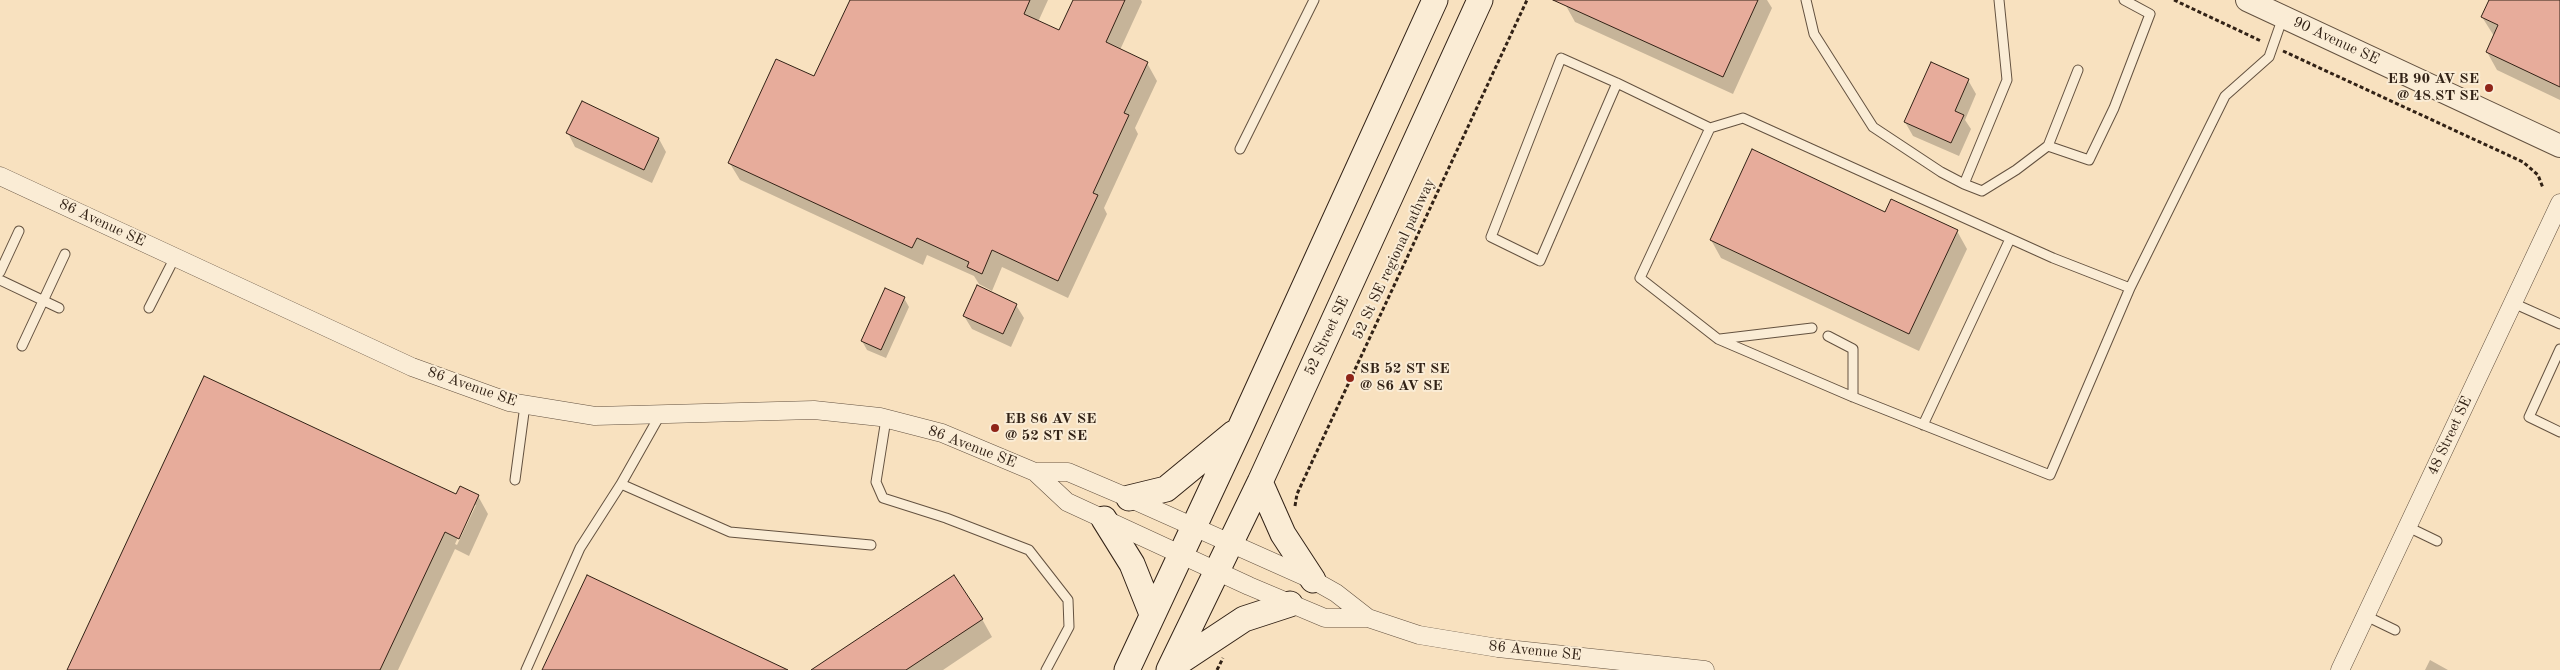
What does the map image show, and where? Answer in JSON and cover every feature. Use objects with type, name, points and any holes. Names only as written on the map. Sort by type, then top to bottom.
[{"type":"main road","points":[[1127,670],[1240,428],[1435,0]]},
{"type":"main road","name":"52 Street SE","points":[[1169,669],[1260,482],[1480,0]]},
{"type":"main road","points":[[1130,498],[1166,489],[1240,428]]},
{"type":"main road","points":[[1260,482],[1282,534],[1313,580]]},
{"type":"main road","points":[[1104,519],[1132,564],[1152,614]]},
{"type":"main road","points":[[1169,669],[1244,619],[1290,604]]},
{"type":"street","name":"90 Avenue SE","points":[[2247,0],[2560,146]]},
{"type":"street","name":"86 Avenue SE","points":[[0,176],[412,366],[509,402],[595,416],[814,410],[886,419],[942,433],[1035,472],[1067,502],[1216,571],[1325,618],[1368,618],[1420,635],[1498,648],[1705,670]]},
{"type":"street","name":"48 Street SE","points":[[2340,670],[2560,203]]},
{"type":"street","name":"86 Avenue SE","points":[[1035,472],[1068,472],[1130,498],[1313,580],[1336,593],[1368,618]]},
{"type":"lane","points":[[1240,149],[1314,0]]},
{"type":"lane","points":[[1806,0],[1814,34],[1873,127],[1941,172],[1964,184],[1982,190],[2016,170],[2049,145],[2078,70]]},
{"type":"lane","points":[[1964,184],[2007,80],[1999,0]]},
{"type":"lane","points":[[2049,145],[2088,160],[2114,108],[2150,14],[2124,0]]},
{"type":"lane","points":[[1710,128],[1640,278],[1718,339],[1853,397],[2050,475],[2130,288],[2225,96],[2268,57],[2284,17]]},
{"type":"lane","points":[[1618,83],[1540,261],[1491,237],[1560,58],[1618,83],[1710,128],[1743,118],[2010,239],[2130,288]]},
{"type":"lane","points":[[0,272],[19,232]]},
{"type":"lane","points":[[1922,425],[2010,239]]},
{"type":"lane","points":[[22,346],[65,254]]},
{"type":"lane","points":[[149,308],[175,257]]},
{"type":"lane","points":[[0,280],[59,308]]},
{"type":"lane","points":[[2513,303],[2560,324]]},
{"type":"lane","points":[[1718,339],[1812,328]]},
{"type":"lane","points":[[1828,336],[1853,349],[1853,397]]},
{"type":"lane","points":[[2560,349],[2529,417],[2560,432]]},
{"type":"lane","points":[[515,480],[525,405]]},
{"type":"lane","points":[[526,670],[580,548],[621,484],[660,415]]},
{"type":"lane","points":[[886,419],[876,482],[883,498],[946,518],[1030,550],[1068,600],[1069,627],[1046,670]]},
{"type":"lane","points":[[621,484],[730,532],[871,545]]},
{"type":"lane","points":[[2408,527],[2437,541]]},
{"type":"lane","points":[[2366,616],[2395,630]]},
{"type":"path","name":"52 St SE regional pathway","points":[[1294,511],[1297,494],[1527,0]]},
{"type":"path","points":[[2174,0],[2523,162],[2538,176],[2543,188]]},
{"type":"building","points":[[850,0],[1030,0],[1024,14],[1059,30],[1073,0],[1125,0],[1106,42],[1148,62],[1124,113],[1129,115],[1093,193],[1098,195],[1058,281],[992,250],[982,274],[967,267],[969,262],[917,238],[912,248],[728,163],[776,59],[814,76]]},
{"type":"building","points":[[1553,0],[1758,0],[1723,77]]},
{"type":"building","points":[[2489,0],[2560,0],[2560,87],[2486,52],[2498,25],[2481,17]]},
{"type":"building","points":[[1931,62],[1969,79],[1955,111],[1964,115],[1951,143],[1904,122]]},
{"type":"building","points":[[582,101],[659,138],[644,170],[566,133]]},
{"type":"building","points":[[1752,149],[1885,212],[1891,199],[1958,230],[1909,334],[1710,240]]},
{"type":"building","points":[[977,285],[1017,304],[1003,334],[963,316]]},
{"type":"building","points":[[885,288],[905,297],[881,350],[861,341]]},
{"type":"building","points":[[204,376],[456,494],[460,486],[479,495],[459,539],[445,532],[380,670],[67,670]]},
{"type":"building","points":[[587,575],[788,670],[542,670]]},
{"type":"building","points":[[954,575],[983,619],[906,670],[811,670]]},
{"type":"place","name":"EB 90 AV SE @ 48 ST SE","points":[[2489,88]]},
{"type":"place","name":"SB 52 ST SE @ 86 AV SE","points":[[1350,378]]},
{"type":"place","name":"EB 86 AV SE @ 52 ST SE","points":[[995,428]]}]
